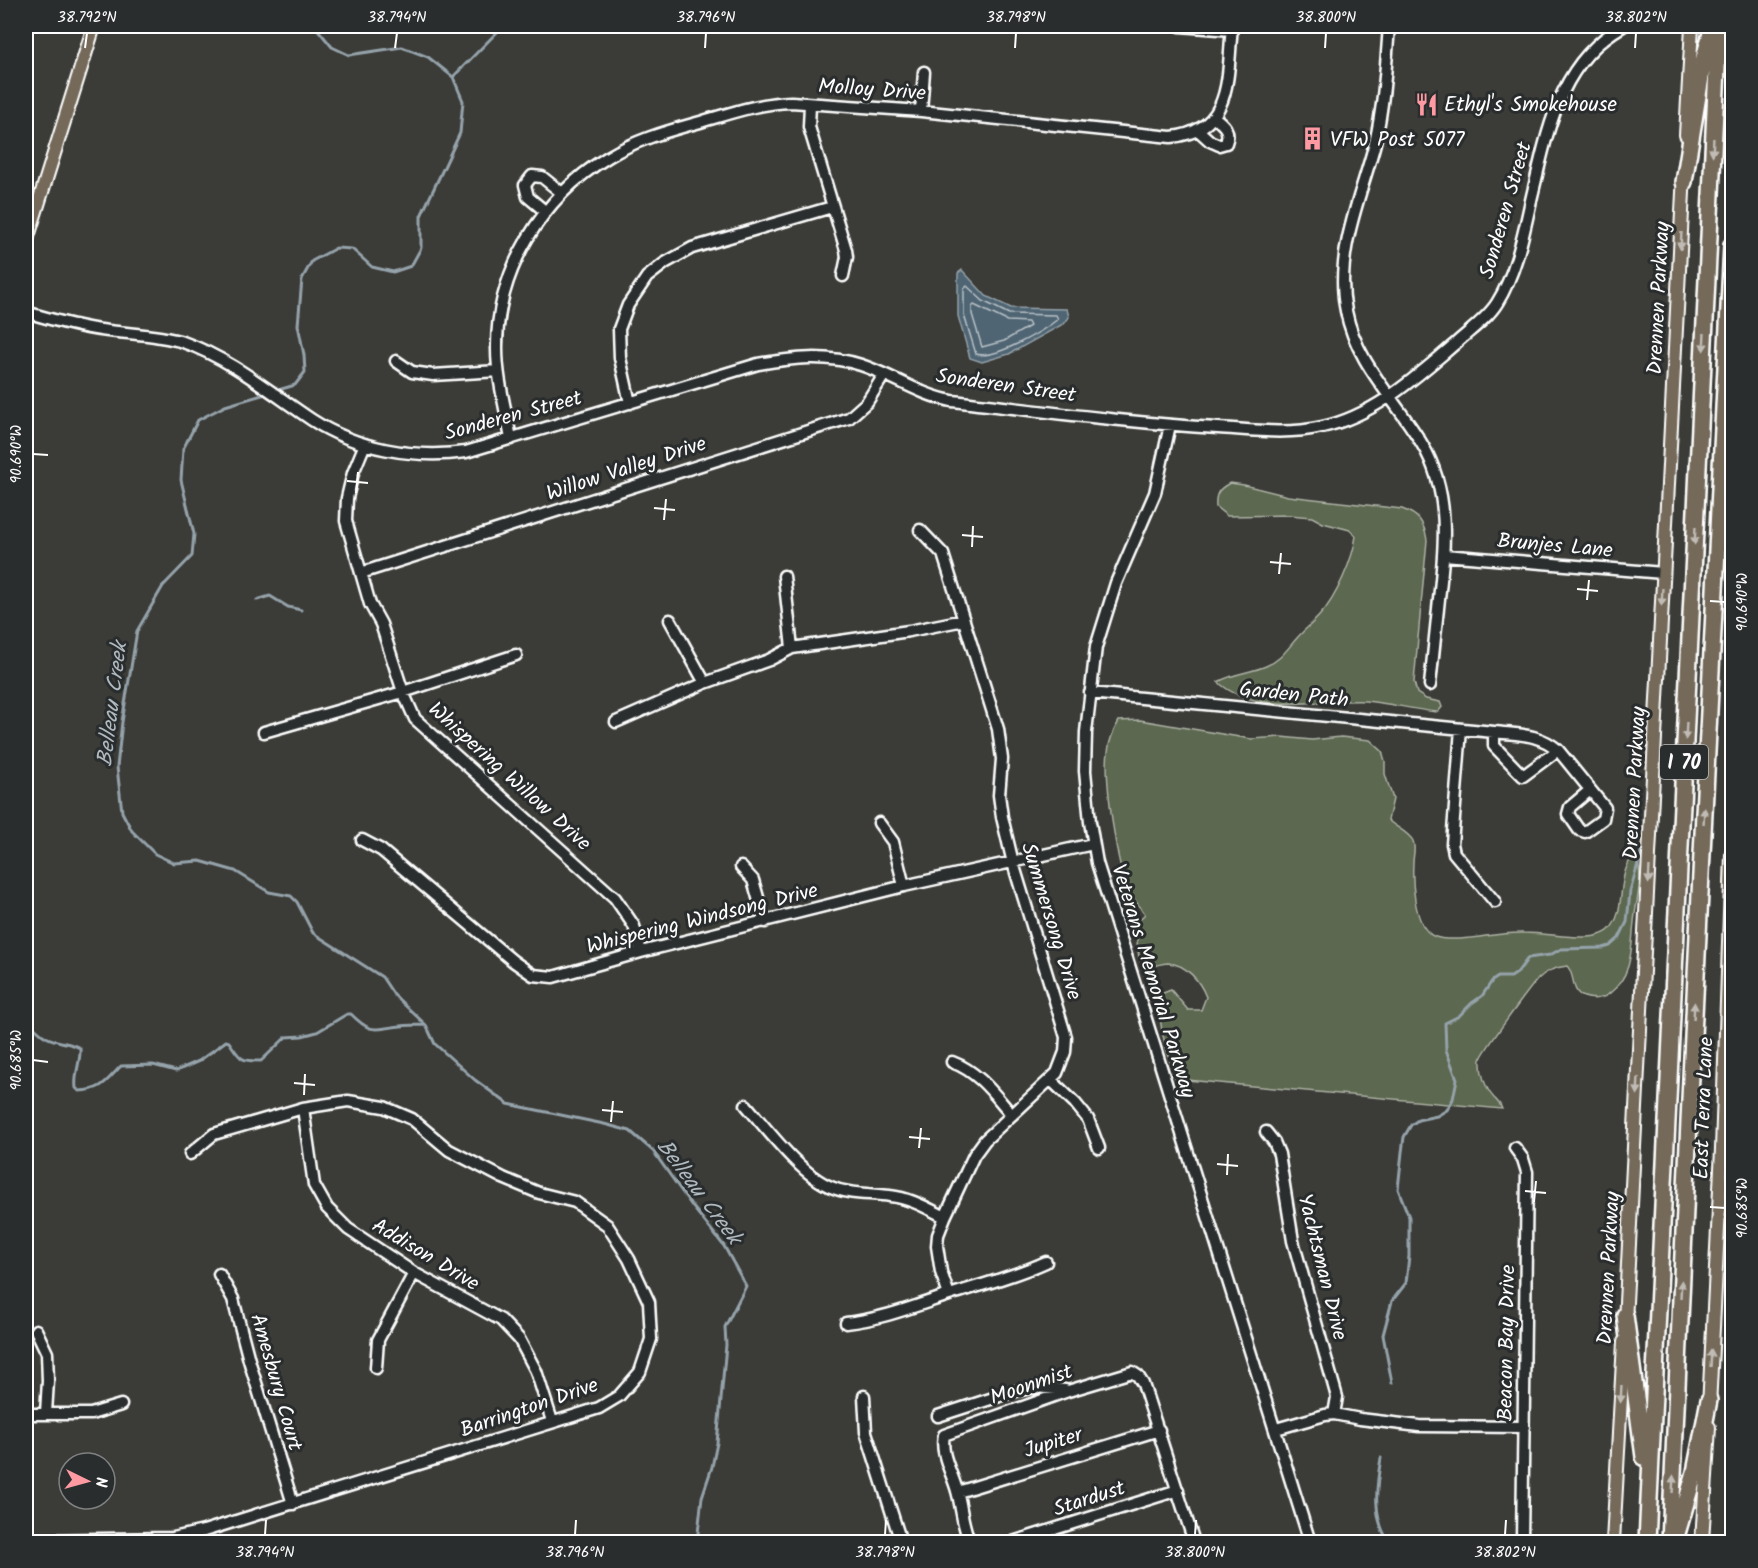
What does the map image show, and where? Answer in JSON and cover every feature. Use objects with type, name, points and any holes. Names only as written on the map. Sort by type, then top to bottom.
[{"type":"highway","points":[[1684,182],[1704,58],[1713,26]]},
{"type":"highway","name":"I 70","points":[[1647,1542],[1719,26]]},
{"type":"highway","name":"I 70","points":[[1672,1542],[1690,1089],[1732,245]]},
{"type":"highway","points":[[1625,1315],[1649,1499]]},
{"type":"highway","points":[[1672,1542],[1695,1472],[1709,1400]]},
{"type":"main road","points":[[26,243],[94,26]]},
{"type":"main road","name":"Drennen Parkway","points":[[1613,1542],[1692,26]]},
{"type":"main road","name":"East Terra Lane","points":[[1702,1542],[1709,1442],[1709,1400],[1727,1150],[1732,854]]},
{"type":"street","points":[[1180,26],[1232,28]]},
{"type":"street","points":[[1389,26],[1381,108],[1375,142],[1346,248],[1343,289],[1353,338],[1369,369],[1422,445],[1437,476],[1443,505],[1444,555],[1430,685]]},
{"type":"street","name":"Sonderen Street","points":[[26,312],[86,328],[165,338],[208,352],[321,425],[365,444],[399,452],[450,454],[466,452],[758,364],[798,357],[833,359],[860,365],[937,398],[1170,425],[1299,431],[1323,427],[1353,417],[1390,396],[1422,372],[1486,316],[1497,303],[1510,277],[1547,133],[1558,101],[1573,72],[1611,32],[1623,26]]},
{"type":"street","name":"Molloy Drive","points":[[511,439],[498,371],[497,330],[504,295],[518,255],[528,236],[573,182],[608,156],[668,131],[770,103],[790,102],[921,111],[1171,137],[1187,136],[1198,131],[1214,117],[1225,97],[1232,28]]},
{"type":"street","points":[[921,111],[924,72]]},
{"type":"street","points":[[810,104],[809,127],[847,257],[843,276]]},
{"type":"street","points":[[1198,131],[1219,145],[1226,143],[1227,129],[1214,117]]},
{"type":"street","points":[[546,212],[528,197],[525,185],[528,180],[532,176],[542,177],[562,193]]},
{"type":"street","points":[[630,403],[620,358],[619,329],[628,305],[647,277],[665,263],[692,248],[832,207]]},
{"type":"street","points":[[396,361],[412,372],[433,375],[498,371]]},
{"type":"street","name":"Willow Valley Drive","points":[[361,573],[849,418],[867,402],[884,375]]},
{"type":"street","name":"Veterans Memorial Parkway","points":[[1170,425],[1155,493],[1116,583],[1100,629],[1093,661],[1086,732],[1085,771],[1093,844],[1234,1304],[1310,1542]]},
{"type":"street","name":"Whispering Willow Drive","points":[[365,444],[354,473],[345,510],[346,521],[370,604],[381,624],[403,692],[415,719],[615,898],[634,926],[640,952]]},
{"type":"street","name":"Summersong Drive","points":[[920,530],[943,555],[998,729],[1002,759],[999,795],[1002,817],[1013,863],[1066,1037],[1063,1059],[1052,1080],[985,1140],[974,1155],[945,1217],[938,1235],[937,1246],[941,1272],[949,1295]]},
{"type":"street","name":"Brunjes Lane","points":[[1444,555],[1664,573]]},
{"type":"street","points":[[784,576],[792,648]]},
{"type":"street","points":[[670,620],[705,683]]},
{"type":"street","points":[[616,722],[705,683],[769,660],[792,648],[909,631],[964,620]]},
{"type":"street","points":[[264,732],[403,692],[516,655]]},
{"type":"street","name":"Garden Path","points":[[1090,693],[1537,737],[1558,750]]},
{"type":"street","points":[[1461,729],[1452,844],[1454,853],[1496,902]]},
{"type":"street","points":[[1494,732],[1494,746],[1523,776],[1558,750],[1589,791]]},
{"type":"street","points":[[879,823],[893,842],[904,886]]},
{"type":"street","name":"Whispering Windsong Drive","points":[[362,840],[381,850],[513,961],[533,975],[553,977],[640,952],[904,886],[1093,844]]},
{"type":"street","points":[[741,867],[753,880],[765,922]]},
{"type":"street","points":[[952,1062],[976,1074],[1012,1115]]},
{"type":"street","points":[[1052,1080],[1088,1119],[1099,1148]]},
{"type":"street","name":"Barrington Drive","points":[[26,1540],[173,1538],[204,1531],[599,1408],[619,1396],[640,1372],[651,1339],[649,1302],[629,1259],[607,1224],[575,1202],[539,1193],[503,1178],[448,1150],[412,1119],[384,1107],[348,1101],[303,1108],[214,1134],[190,1154]]},
{"type":"street","points":[[746,1105],[806,1171],[824,1184],[845,1192],[911,1200],[945,1217]]},
{"type":"street","name":"Addison Drive","points":[[303,1108],[314,1185],[327,1208],[348,1230],[414,1273],[501,1320],[519,1339],[536,1371],[552,1421]]},
{"type":"street","name":"Yachtsman Drive","points":[[1266,1132],[1274,1142],[1279,1154],[1293,1241],[1337,1397],[1334,1414]]},
{"type":"street","name":"Beacon Bay Drive","points":[[1515,1148],[1523,1159],[1527,1172],[1522,1542]]},
{"type":"street","points":[[846,1323],[872,1320],[1018,1274],[1046,1262]]},
{"type":"street","points":[[376,1368],[378,1340],[414,1273]]},
{"type":"street","name":"Amesbury Court","points":[[219,1274],[233,1299],[293,1504]]},
{"type":"street","points":[[36,1330],[47,1353],[46,1413]]},
{"type":"street","name":"Moonmist","points":[[958,1492],[942,1445],[944,1435],[1068,1391],[1132,1372],[1143,1384],[1159,1430]]},
{"type":"street","points":[[938,1416],[1012,1392],[1036,1387],[1068,1391]]},
{"type":"street","points":[[864,1396],[866,1432],[901,1542]]},
{"type":"street","points":[[26,1414],[91,1414],[121,1405]]},
{"type":"street","points":[[1276,1430],[1334,1414],[1446,1428],[1524,1427]]},
{"type":"street","points":[[1159,1430],[1194,1542]]},
{"type":"street","name":"Jupiter","points":[[958,1492],[1159,1430]]},
{"type":"street","name":"Stardust","points":[[1012,1542],[1178,1490]]},
{"type":"street","points":[[958,1492],[966,1534],[970,1542]]},
{"type":"green space","points":[[1230,483],[1288,496],[1402,509],[1420,520],[1427,540],[1414,682],[1417,693],[1426,699],[1440,702],[1442,707],[1438,712],[1365,701],[1269,702],[1250,699],[1218,682],[1276,661],[1320,615],[1338,589],[1348,567],[1356,536],[1350,530],[1323,523],[1312,517],[1227,516],[1216,507],[1216,499],[1218,492]]},
{"type":"green space","points":[[1140,720],[1251,739],[1281,737],[1312,740],[1341,737],[1370,740],[1382,751],[1385,761],[1385,774],[1393,799],[1388,820],[1408,835],[1414,844],[1414,890],[1420,919],[1429,933],[1439,938],[1460,939],[1516,933],[1580,937],[1602,934],[1609,930],[1615,922],[1625,871],[1636,853],[1639,888],[1630,960],[1623,978],[1618,986],[1607,995],[1594,999],[1580,995],[1567,966],[1545,973],[1538,979],[1507,1019],[1481,1059],[1481,1069],[1486,1085],[1502,1109],[1176,1079],[1161,1025],[1163,993],[1171,990],[1188,1010],[1201,1010],[1206,997],[1196,979],[1181,966],[1168,963],[1144,967],[1139,958],[1135,924],[1145,914],[1124,880],[1116,844],[1107,764],[1112,736],[1119,721]]},
{"type":"water","points":[[962,270],[986,296],[1011,308],[1067,309],[1069,317],[1065,323],[1009,354],[982,362],[970,358],[958,316],[958,273]]},
{"type":"waterway","name":"Belleau Creek","points":[[275,391],[295,385],[305,372],[298,325],[302,279],[312,261],[336,248],[352,249],[372,267],[393,272],[411,266],[421,248],[421,216],[460,133],[463,101],[453,77],[428,57],[402,47],[349,55],[332,47],[315,26]]},
{"type":"waterway","points":[[453,77],[503,26]]},
{"type":"waterway","name":"Belleau Creek","points":[[269,393],[225,406],[198,420],[183,449],[181,480],[194,534],[192,556],[163,586],[137,631],[117,767],[122,812],[132,831],[155,854],[174,863],[200,861],[235,871],[269,892],[291,896],[297,902],[313,933],[382,977],[394,995],[426,1025],[435,1044],[475,1080],[508,1104],[630,1131],[653,1151],[724,1246],[746,1286],[725,1327],[726,1345],[717,1443],[702,1497],[697,1542]]},
{"type":"waterway","points":[[257,600],[270,596],[288,607],[301,610]]},
{"type":"waterway","points":[[1392,1383],[1383,1335],[1392,1301],[1406,1283],[1409,1256],[1409,1217],[1398,1189],[1404,1137],[1411,1125],[1418,1120],[1437,1116],[1447,1110],[1453,1099],[1457,1079],[1446,1050],[1445,1023],[1459,1016],[1482,996],[1492,981],[1498,977],[1511,977],[1517,973],[1528,958],[1550,955],[1561,949],[1603,948],[1610,946],[1619,938],[1627,922],[1630,892],[1643,846]]},
{"type":"waterway","points":[[26,1023],[50,1039],[80,1048],[76,1083],[79,1091],[99,1087],[121,1066],[153,1065],[176,1071],[199,1061],[226,1041],[241,1058],[261,1061],[286,1037],[317,1032],[347,1014],[351,1014],[364,1025],[374,1029],[426,1025]]},
{"type":"waterway","points":[[1381,1458],[1377,1491],[1378,1513],[1389,1542]]},
{"type":"place","name":"Ethyl's Smokehouse","points":[[1426,104]]},
{"type":"place","name":"VFW Post 5077","points":[[1312,139]]}]
